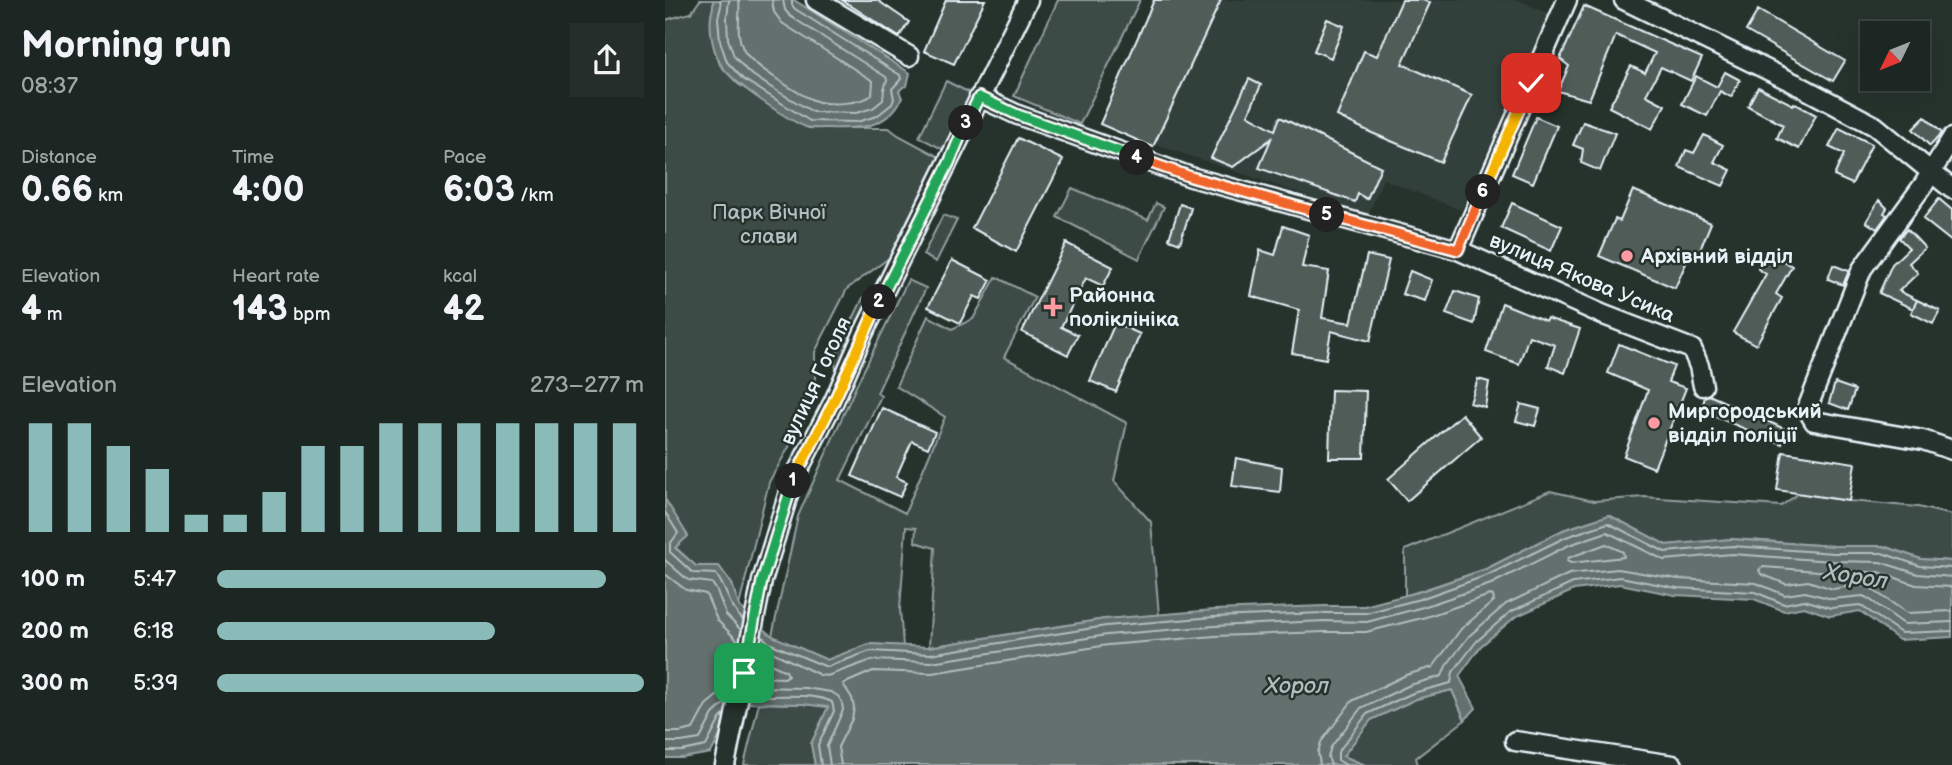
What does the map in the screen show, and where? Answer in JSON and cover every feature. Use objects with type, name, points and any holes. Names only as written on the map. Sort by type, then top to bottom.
[{"type":"street","points":[[816,0],[909,56]]},
{"type":"street","name":"вулиця Гоголя","points":[[725,765],[762,581],[792,482],[834,401],[863,334],[1028,0]]},
{"type":"street","points":[[1458,250],[1567,0]]},
{"type":"street","points":[[1623,0],[1794,83],[1875,126],[1952,188]]},
{"type":"street","name":"вулиця Якова Усика","points":[[979,97],[1018,115],[1191,177],[1458,250],[1604,315],[1692,349],[1703,386]]},
{"type":"street","points":[[1952,138],[1932,172],[1862,269],[1807,409],[1814,421],[1923,440],[1952,450]]},
{"type":"street","points":[[1515,741],[1673,765]]},
{"type":"shaded area","points":[[1218,0],[1518,0],[1549,14],[1461,210],[1383,179],[1368,215],[1152,143]]},
{"type":"green space","name":"Парк Вічної слави","points":[[700,0],[713,0],[713,43],[720,65],[738,84],[808,128],[889,128],[941,158],[893,255],[847,289],[815,352],[815,401],[769,482],[739,606],[732,584],[698,568],[675,547],[665,501],[665,20],[691,13]]},
{"type":"green space","points":[[1058,0],[1140,0],[1080,124],[1014,96]]},
{"type":"green space","points":[[946,81],[972,94],[944,150],[919,137]]},
{"type":"green space","points":[[1072,188],[1148,220],[1156,203],[1164,207],[1139,259],[1057,217]]},
{"type":"green space","points":[[943,215],[957,220],[936,262],[923,255]]},
{"type":"green space","points":[[996,277],[1035,297],[1004,357],[1127,423],[1114,481],[1151,522],[1159,615],[1105,619],[929,647],[935,548],[915,542],[916,528],[906,527],[900,609],[903,646],[869,644],[827,660],[772,636],[798,516],[857,384],[908,280],[926,288],[877,393],[881,396],[840,480],[905,513],[945,417],[896,386],[928,316],[952,329],[973,319]]},
{"type":"green space","points":[[877,290],[837,374],[834,359],[863,298]]},
{"type":"green space","points":[[1550,491],[1594,501],[1644,497],[1781,506],[1799,493],[1849,501],[1918,507],[1952,515],[1952,561],[1921,559],[1883,546],[1834,546],[1731,539],[1666,545],[1609,515],[1563,530],[1486,569],[1405,596],[1405,550]]},
{"type":"green space","points":[[1452,690],[1465,720],[1416,758],[1418,765],[1365,765],[1343,756],[1371,720],[1416,699]]},
{"type":"green space","points":[[759,703],[829,707],[811,744],[815,765],[744,765]]},
{"type":"water","points":[[713,0],[794,0],[910,73],[907,86],[899,91],[902,98],[888,116],[871,125],[814,128],[797,123],[746,89],[720,63],[711,34]]},
{"type":"water","name":"Хорол","points":[[665,499],[688,536],[675,548],[696,566],[719,566],[732,584],[739,606],[772,636],[827,660],[869,644],[929,647],[1105,619],[1214,610],[1364,606],[1418,592],[1486,569],[1563,530],[1609,515],[1666,545],[1731,539],[1834,546],[1883,546],[1921,559],[1952,561],[1952,637],[1899,640],[1860,611],[1830,616],[1804,607],[1784,611],[1754,599],[1675,595],[1620,584],[1574,590],[1515,617],[1481,646],[1459,676],[1476,708],[1465,720],[1452,690],[1416,699],[1371,720],[1343,756],[1365,765],[815,765],[811,744],[828,707],[749,703],[726,723],[711,753],[665,758]]},
{"type":"building","points":[[842,0],[877,0],[909,22],[899,37]]},
{"type":"building","points":[[946,0],[985,0],[954,64],[924,51]]},
{"type":"building","points":[[1154,0],[1221,0],[1153,147],[1100,124]]},
{"type":"building","points":[[1402,0],[1423,0],[1430,3],[1402,64],[1472,95],[1441,162],[1337,116],[1364,51],[1377,56]]},
{"type":"building","points":[[1584,6],[1702,58],[1691,81],[1661,67],[1646,95],[1665,105],[1652,129],[1609,107],[1631,66],[1645,73],[1655,53],[1616,35],[1589,100],[1558,91],[1569,66],[1560,59]]},
{"type":"building","points":[[1758,10],[1845,61],[1833,81],[1746,31]]},
{"type":"building","points":[[1327,19],[1344,26],[1331,58],[1314,51]]},
{"type":"building","points":[[1725,72],[1740,80],[1731,97],[1720,91],[1707,116],[1682,104],[1696,76],[1717,87]]},
{"type":"building","points":[[1249,79],[1261,85],[1248,115],[1275,130],[1280,117],[1381,167],[1367,199],[1358,194],[1355,202],[1259,168],[1271,139],[1233,167],[1211,158]]},
{"type":"building","points":[[1758,87],[1816,115],[1799,149],[1777,138],[1783,125],[1748,106]]},
{"type":"building","points":[[1536,117],[1557,126],[1533,183],[1512,174]]},
{"type":"building","points":[[1925,117],[1942,133],[1930,146],[1913,129]]},
{"type":"building","points":[[1583,122],[1615,133],[1600,171],[1581,163],[1583,149],[1573,145]]},
{"type":"building","points":[[1839,128],[1872,144],[1852,184],[1834,176],[1844,154],[1829,147]]},
{"type":"building","points":[[1704,135],[1723,145],[1714,162],[1731,170],[1723,186],[1679,167],[1686,150],[1694,153]]},
{"type":"building","points":[[1018,138],[1063,160],[1016,252],[972,228]]},
{"type":"building","points":[[1633,190],[1711,223],[1697,257],[1690,254],[1675,288],[1599,256],[1615,219],[1620,221]]},
{"type":"building","points":[[1939,199],[1952,210],[1952,242],[1923,219]]},
{"type":"building","points":[[1879,200],[1887,208],[1884,213],[1887,215],[1877,229],[1866,222]]},
{"type":"building","points":[[1512,203],[1562,226],[1551,251],[1501,228]]},
{"type":"building","points":[[1180,204],[1191,208],[1180,243],[1169,239]]},
{"type":"building","points":[[1283,226],[1309,235],[1302,267],[1329,271],[1322,318],[1351,323],[1367,255],[1389,260],[1370,341],[1331,331],[1326,359],[1292,353],[1299,310],[1251,296],[1260,250],[1275,255]]},
{"type":"building","points":[[1907,229],[1925,248],[1909,263],[1918,273],[1899,291],[1917,300],[1913,309],[1879,293],[1892,264],[1909,248],[1899,238]]},
{"type":"building","name":"Районна поліклініка","points":[[1066,243],[1113,267],[1103,286],[1086,278],[1061,327],[1078,335],[1068,355],[1022,332]]},
{"type":"building","points":[[1768,252],[1792,266],[1776,294],[1782,298],[1756,345],[1733,332],[1766,274],[1758,269]]},
{"type":"building","points":[[952,260],[991,280],[981,299],[974,296],[960,323],[928,307]]},
{"type":"building","points":[[1833,265],[1849,271],[1843,285],[1828,279]]},
{"type":"building","points":[[1410,271],[1432,280],[1425,301],[1402,294]]},
{"type":"building","points":[[1455,291],[1479,299],[1474,324],[1446,314]]},
{"type":"building","points":[[1917,300],[1940,311],[1933,324],[1911,313]]},
{"type":"building","points":[[1502,303],[1546,321],[1547,318],[1580,329],[1565,373],[1548,366],[1555,345],[1529,336],[1519,364],[1486,352]]},
{"type":"building","points":[[1115,323],[1140,334],[1116,392],[1090,381]]},
{"type":"building","name":"Миргородський відділ поліції","points":[[1619,344],[1674,366],[1668,382],[1686,388],[1654,468],[1624,456],[1648,390],[1608,373]]},
{"type":"building","points":[[1478,379],[1489,382],[1485,407],[1470,403]]},
{"type":"building","points":[[1835,383],[1855,390],[1848,410],[1829,403]]},
{"type":"building","points":[[1331,390],[1366,391],[1364,458],[1329,458]]},
{"type":"building","points":[[1709,395],[1787,430],[1782,444],[1701,411],[1705,397]]},
{"type":"building","points":[[1521,404],[1540,409],[1535,426],[1516,421]]},
{"type":"building","points":[[882,408],[935,432],[928,448],[912,441],[896,477],[907,482],[900,497],[852,476]]},
{"type":"building","points":[[1462,414],[1481,437],[1407,501],[1388,479]]},
{"type":"building","points":[[1783,452],[1855,463],[1849,501],[1777,490]]},
{"type":"building","points":[[1236,458],[1282,467],[1280,492],[1232,486]]},
{"type":"place","name":"Архівний відділ","points":[[1627,256]]},
{"type":"place","name":"Районна поліклініка","points":[[1053,307]]},
{"type":"place","name":"Миргородський відділ поліції","points":[[1654,423]]},
{"type":"route","points":[[744,673],[762,581],[792,482],[834,401],[863,334],[979,97],[1018,115],[1191,177],[1458,250],[1531,83]]}]
